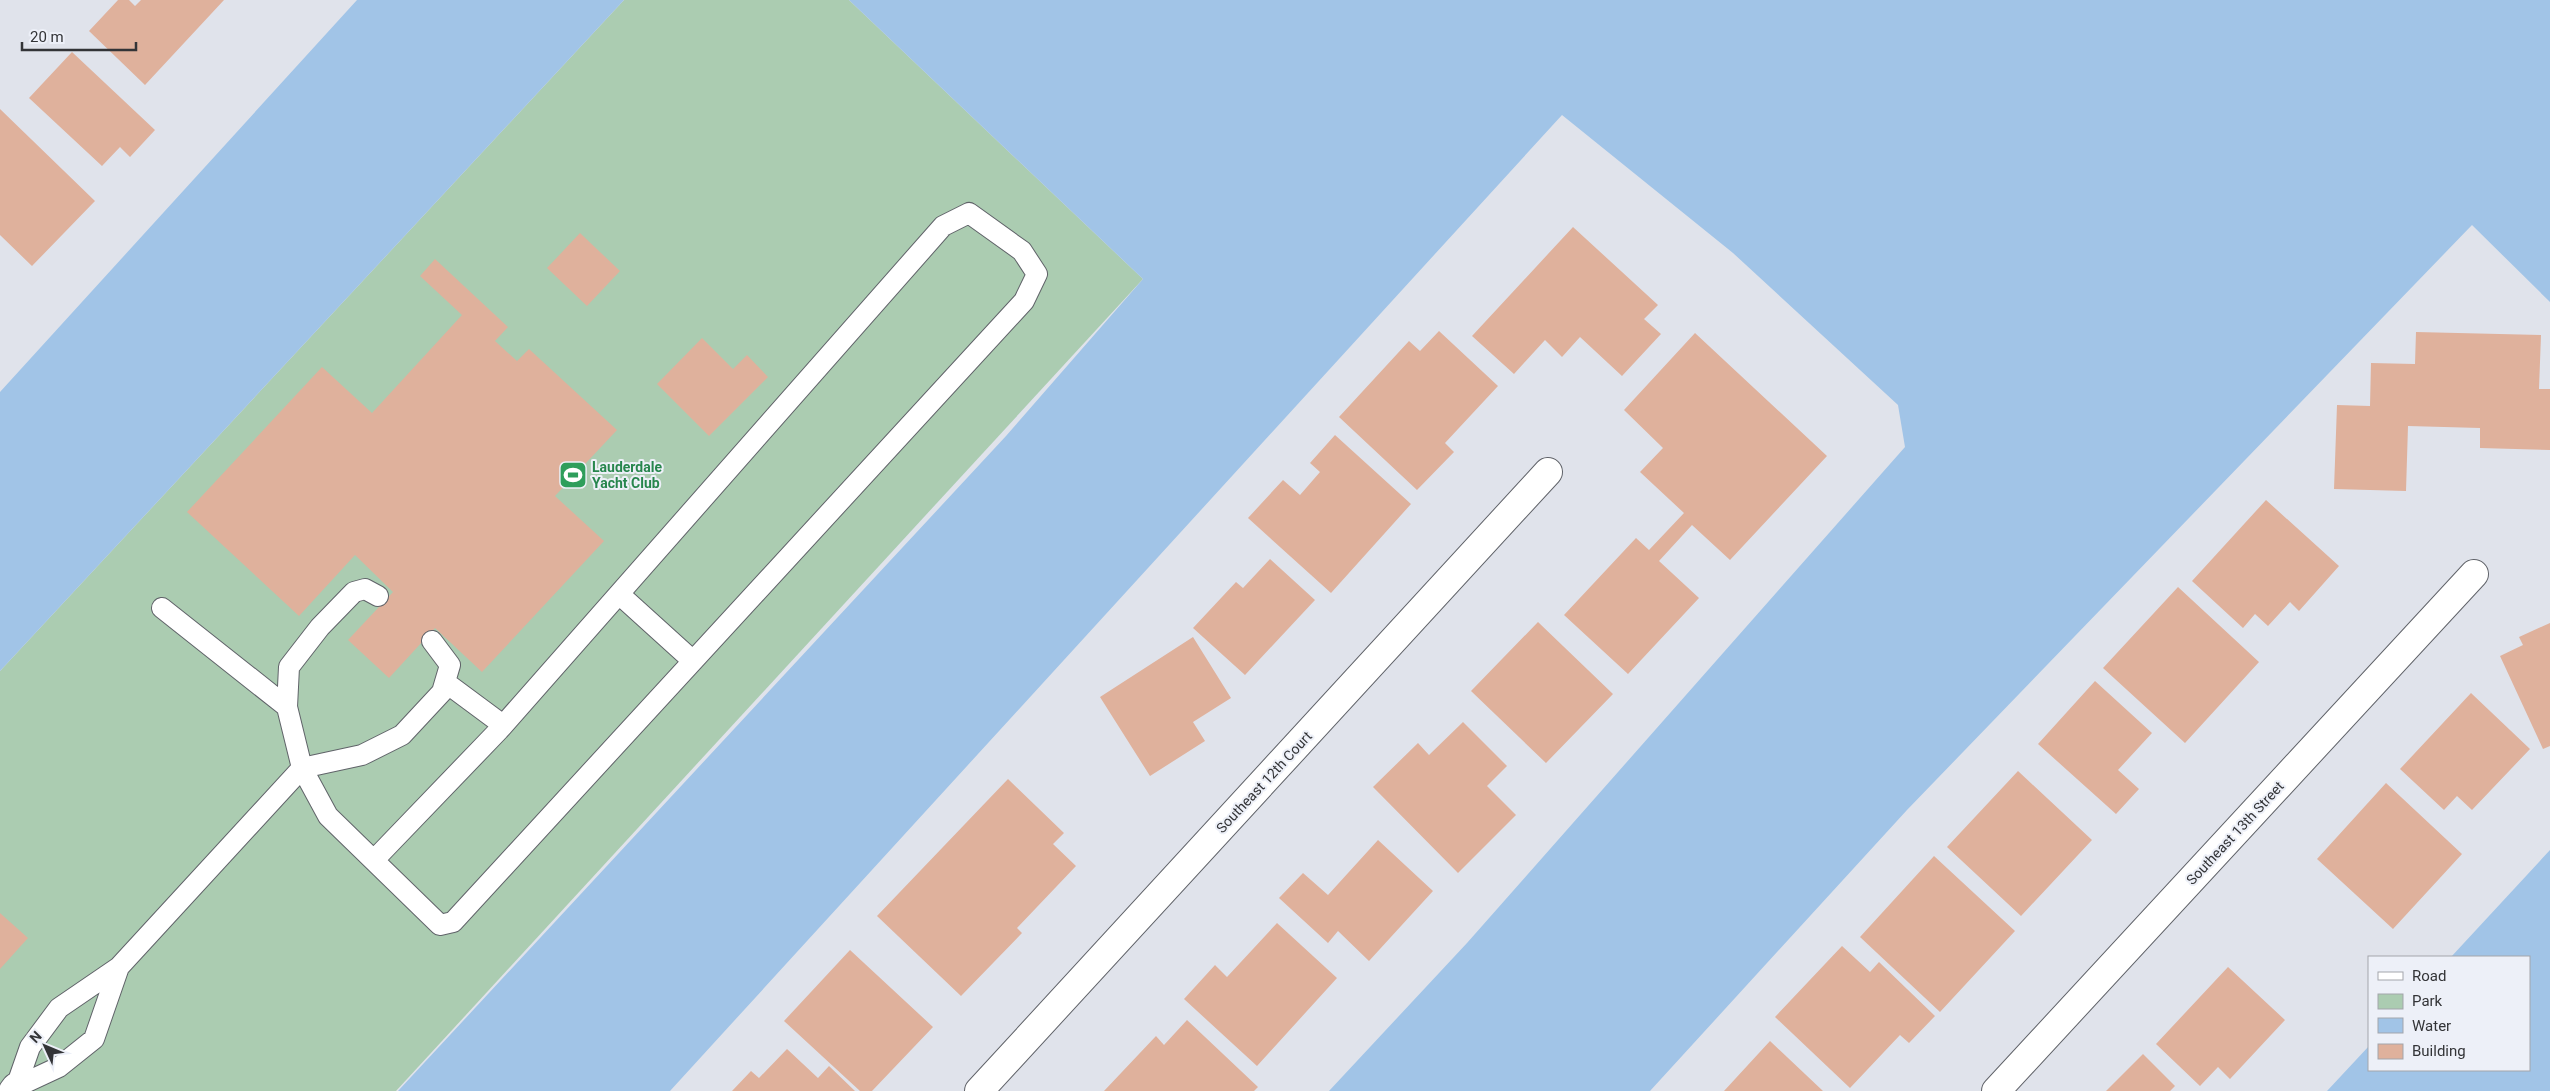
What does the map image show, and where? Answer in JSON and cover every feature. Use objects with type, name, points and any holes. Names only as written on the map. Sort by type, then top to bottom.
[{"type":"street","name":"Southeast 12th Court","points":[[980,1091],[1548,472]]},
{"type":"street","name":"Southeast 13th Street","points":[[1996,1091],[2474,574]]},
{"type":"lane","points":[[374,860],[503,725],[943,226],[969,213],[1022,251],[1037,274],[1024,301],[453,922],[440,925],[328,816],[302,768],[287,706],[289,667],[320,627],[354,592],[365,589],[378,596]]},
{"type":"lane","points":[[619,594],[693,661]]},
{"type":"lane","points":[[162,608],[287,706]]},
{"type":"lane","points":[[14,1089],[30,1046],[59,1008],[119,967],[302,768],[362,755],[402,735],[442,692],[450,665],[432,640]]},
{"type":"lane","points":[[445,682],[503,725]]},
{"type":"lane","points":[[14,1089],[59,1068],[94,1039],[119,967]]},
{"type":"green space","name":"Lauderdale Yacht Club","points":[[624,0],[849,0],[1143,279],[396,1091],[0,1091],[0,671]]},
{"type":"water","points":[[357,0],[624,0],[0,671],[0,392]]},
{"type":"water","points":[[849,0],[2550,0],[2550,302],[2472,225],[1907,810],[1650,1091],[1329,1091],[1467,943],[1905,447],[1898,405],[1733,253],[1562,115],[670,1091],[398,1091],[1006,436],[1143,279]]},
{"type":"water","points":[[2550,850],[2550,1091],[2327,1091],[2368,1047],[2368,1071],[2530,1071],[2530,956],[2452,956]]},
{"type":"building","points":[[118,0],[129,0],[135,6],[141,0],[224,0],[145,85],[89,31]]},
{"type":"building","points":[[72,52],[155,130],[130,157],[120,147],[102,166],[29,98]]},
{"type":"building","points":[[0,109],[95,201],[32,266],[0,235]]},
{"type":"building","points":[[1573,227],[1658,305],[1644,319],[1661,334],[1622,376],[1580,337],[1562,357],[1545,340],[1514,374],[1472,336]]},
{"type":"building","points":[[580,233],[620,271],[587,306],[547,268]]},
{"type":"building","points":[[435,259],[508,327],[495,341],[517,361],[529,349],[617,430],[555,496],[604,541],[482,672],[435,628],[389,678],[348,640],[393,592],[355,555],[299,616],[187,512],[322,367],[372,413],[462,315],[420,276]]},
{"type":"building","points":[[1439,331],[1498,386],[1445,443],[1454,452],[1417,490],[1339,417],[1409,341],[1420,351]]},
{"type":"building","points":[[2416,332],[2541,335],[2539,389],[2550,389],[2550,450],[2480,448],[2480,428],[2408,426],[2406,491],[2334,489],[2337,405],[2370,406],[2371,363],[2415,364]]},
{"type":"building","points":[[1695,333],[1827,456],[1730,560],[1692,525],[1659,561],[1699,598],[1628,674],[1564,615],[1636,538],[1649,550],[1684,513],[1640,472],[1663,448],[1624,410]]},
{"type":"building","points":[[702,338],[733,369],[747,355],[768,377],[709,436],[657,384]]},
{"type":"building","points":[[1335,435],[1411,504],[1331,593],[1248,518],[1283,480],[1300,495],[1320,472],[1310,463]]},
{"type":"building","points":[[2266,500],[2339,566],[2299,611],[2290,602],[2268,626],[2255,614],[2243,628],[2192,581]]},
{"type":"building","points":[[1270,559],[1315,600],[1245,675],[1193,628],[1236,582],[1243,588]]},
{"type":"building","points":[[2178,587],[2259,662],[2185,743],[2103,668]]},
{"type":"building","points":[[1538,622],[1613,694],[1546,763],[1471,691]]},
{"type":"building","points":[[2550,623],[2550,746],[2543,749],[2500,656],[2523,645],[2519,637]]},
{"type":"building","points":[[1193,637],[1231,698],[1193,722],[1205,741],[1150,776],[1100,697]]},
{"type":"building","points":[[2095,681],[2152,733],[2118,770],[2139,789],[2116,814],[2038,744]]},
{"type":"building","points":[[2471,693],[2530,749],[2472,810],[2457,796],[2444,810],[2400,769]]},
{"type":"building","points":[[1463,722],[1507,766],[1487,786],[1516,815],[1458,873],[1373,787],[1418,743],[1429,755]]},
{"type":"building","points":[[2018,771],[2092,840],[2021,916],[1947,847]]},
{"type":"building","points":[[1008,779],[1064,833],[1053,844],[1076,866],[1017,928],[1022,933],[961,996],[877,916]]},
{"type":"building","points":[[2386,783],[2462,854],[2393,929],[2317,859]]},
{"type":"building","points":[[1378,840],[1433,891],[1369,961],[1338,931],[1328,943],[1279,898],[1303,873],[1328,895]]},
{"type":"building","points":[[1934,856],[2015,931],[1940,1012],[1860,937]]},
{"type":"building","points":[[0,913],[28,938],[0,969]]},
{"type":"building","points":[[1277,923],[1337,978],[1257,1066],[1184,999],[1215,965],[1227,977]]},
{"type":"building","points":[[1842,946],[1870,972],[1879,962],[1935,1016],[1909,1043],[1900,1035],[1850,1088],[1775,1017]]},
{"type":"building","points":[[850,950],[933,1027],[872,1091],[860,1091],[784,1021]]},
{"type":"building","points":[[2228,967],[2285,1020],[2230,1079],[2218,1067],[2200,1086],[2156,1044]]},
{"type":"building","points":[[1187,1020],[1258,1087],[1254,1091],[1104,1091],[1156,1036],[1164,1045]]},
{"type":"building","points":[[1770,1041],[1823,1091],[1724,1091]]},
{"type":"building","points":[[787,1049],[818,1078],[829,1066],[855,1091],[732,1091],[751,1071],[759,1078]]},
{"type":"building","points":[[2143,1054],[2175,1086],[2170,1091],[2106,1091]]},
{"type":"place","name":"Lauderdale Yacht Club","points":[[573,475]]}]
